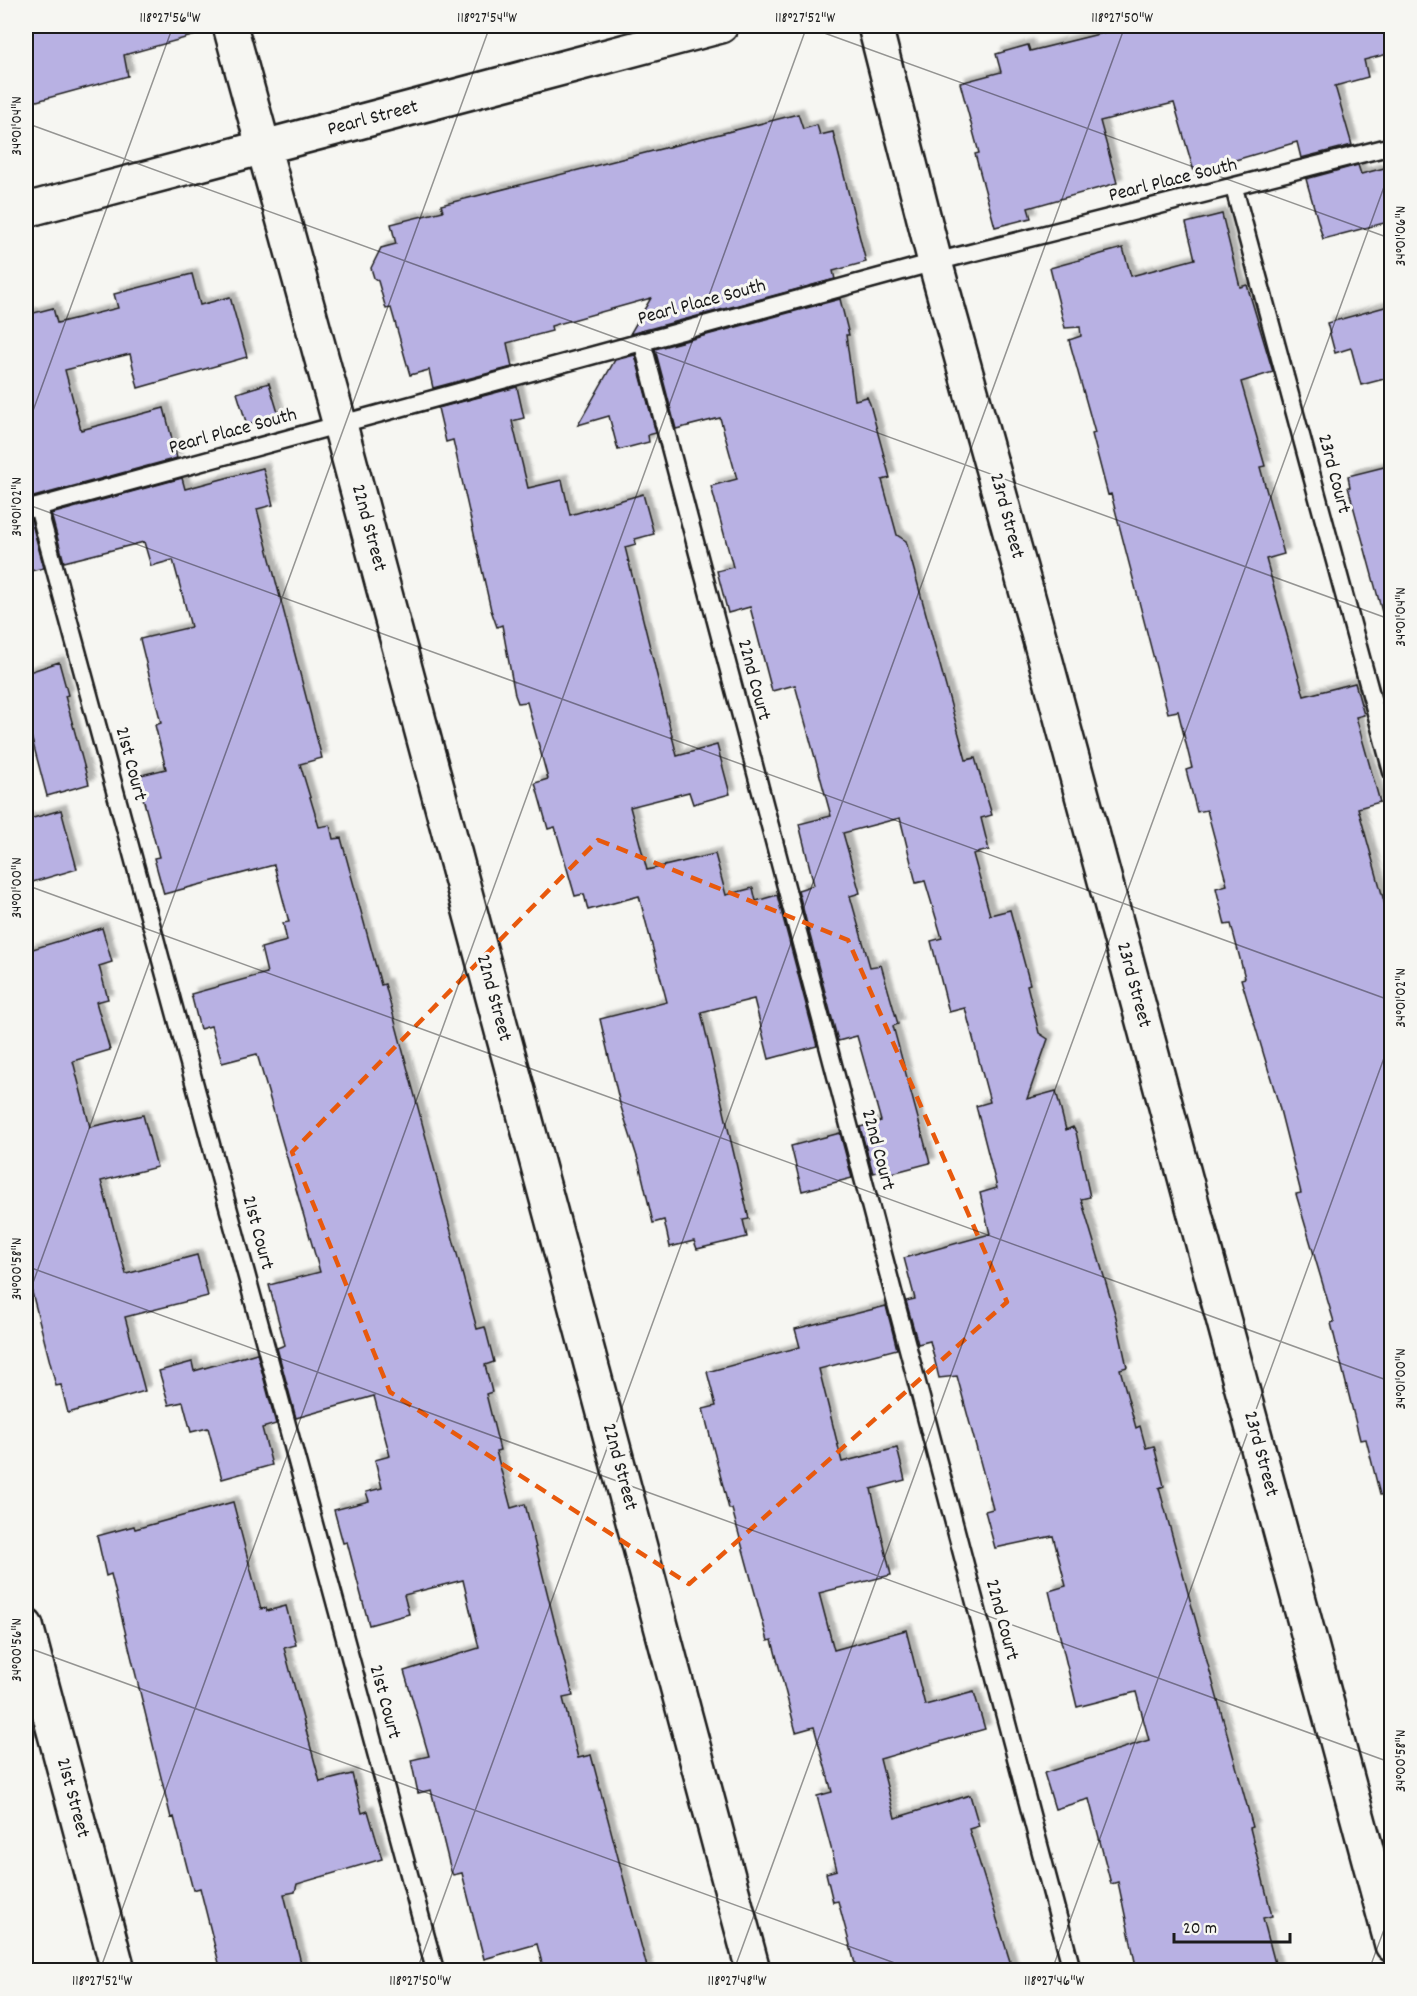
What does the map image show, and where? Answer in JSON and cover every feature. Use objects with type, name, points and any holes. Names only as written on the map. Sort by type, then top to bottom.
[{"type":"street","name":"22nd Street","points":[[230,26],[340,425],[753,1971]]},
{"type":"street","name":"Pearl Street","points":[[26,210],[721,26]]},
{"type":"street","name":"23rd Street","points":[[875,26],[935,262],[1048,670],[1392,1945]]},
{"type":"street","name":"21st Street","points":[[26,1626],[118,1971]]},
{"type":"lane","name":"Pearl Place South","points":[[32,508],[935,262],[1234,188],[1392,146]]},
{"type":"lane","name":"23rd Court","points":[[1234,188],[1392,771]]},
{"type":"lane","name":"22nd Court","points":[[642,341],[1072,1971]]},
{"type":"lane","name":"21st Court","points":[[32,508],[435,1971]]},
{"type":"highlighted area","points":[[598,840],[848,940],[1007,1302],[689,1584],[390,1392],[292,1152]]},
{"type":"building","points":[[26,26],[195,26],[196,35],[124,55],[128,76],[26,104]]},
{"type":"building","points":[[1131,26],[1392,26],[1392,53],[1364,60],[1368,77],[1335,86],[1352,145],[1301,158],[1297,142],[1232,161],[1233,164],[1195,175],[1174,103],[1100,121],[1117,183],[1028,208],[1031,218],[995,227],[975,154],[979,153],[960,83],[1001,72],[996,54],[1028,45],[1030,51]]},
{"type":"building","points":[[798,114],[803,129],[817,125],[820,135],[833,132],[866,262],[833,271],[835,279],[630,334],[651,298],[551,326],[552,331],[507,343],[512,367],[433,388],[429,370],[410,375],[391,308],[386,309],[378,281],[374,278],[371,268],[381,248],[396,244],[391,224],[443,211],[441,205]]},
{"type":"building","points":[[1358,165],[1361,174],[1392,166],[1392,221],[1323,239],[1306,179]]},
{"type":"building","points":[[1222,214],[1240,287],[1247,285],[1273,372],[1241,382],[1265,466],[1260,467],[1284,554],[1266,559],[1304,696],[1355,683],[1364,715],[1356,717],[1380,802],[1358,808],[1392,930],[1392,1494],[1380,1495],[1366,1439],[1360,1440],[1331,1323],[1334,1322],[1296,1194],[1301,1193],[1278,1102],[1241,979],[1245,978],[1231,924],[1225,925],[1216,888],[1227,885],[1207,810],[1197,812],[1186,770],[1192,768],[1178,711],[1168,713],[1111,494],[1108,495],[1092,434],[1095,433],[1069,340],[1081,336],[1080,327],[1065,328],[1050,268],[1123,248],[1131,276],[1195,259],[1186,223]]},
{"type":"building","points":[[192,274],[200,305],[230,297],[247,357],[138,388],[130,354],[65,370],[81,430],[164,408],[177,458],[26,499],[26,315],[53,308],[57,323],[118,308],[114,294]]},
{"type":"building","points":[[840,299],[849,335],[846,335],[855,400],[867,397],[870,404],[890,478],[882,480],[897,535],[906,541],[966,760],[975,758],[992,815],[981,818],[989,850],[973,854],[990,915],[1010,910],[1030,984],[1027,985],[1039,1033],[1048,1039],[1027,1099],[1056,1091],[1066,1130],[1073,1127],[1076,1132],[1090,1197],[1081,1199],[1116,1317],[1127,1367],[1120,1369],[1136,1428],[1140,1426],[1146,1448],[1154,1446],[1164,1486],[1159,1488],[1253,1827],[1250,1828],[1272,1916],[1263,1918],[1277,1971],[1137,1971],[1118,1882],[1111,1884],[1089,1799],[1055,1809],[1044,1773],[1149,1740],[1136,1692],[1077,1707],[1049,1591],[1066,1586],[1053,1536],[995,1548],[985,1511],[993,1509],[957,1376],[939,1378],[930,1341],[918,1344],[906,1301],[915,1299],[904,1258],[990,1234],[980,1193],[997,1188],[976,1106],[990,1102],[965,1008],[949,1012],[931,941],[942,938],[925,881],[916,883],[900,818],[843,833],[860,893],[850,896],[870,967],[881,965],[898,1024],[893,1026],[930,1163],[888,1174],[887,1170],[873,1173],[860,1127],[881,1121],[857,1036],[838,1041],[798,890],[814,885],[799,824],[831,816],[795,685],[772,691],[750,607],[728,613],[717,571],[733,567],[711,486],[737,479],[720,418],[676,429],[655,349]]},
{"type":"building","points":[[1392,305],[1392,377],[1361,385],[1351,348],[1335,353],[1327,323]]},
{"type":"building","points":[[635,355],[656,433],[648,435],[649,442],[618,450],[609,416],[578,425],[615,360]]},
{"type":"building","points":[[269,383],[279,416],[247,425],[237,393]]},
{"type":"building","points":[[517,387],[524,418],[512,421],[528,488],[562,480],[570,515],[643,494],[654,534],[635,539],[636,544],[625,547],[677,756],[717,745],[730,794],[693,804],[689,792],[630,807],[647,870],[715,854],[726,895],[753,888],[756,901],[777,895],[817,1046],[769,1059],[754,999],[701,1012],[749,1219],[743,1220],[747,1237],[697,1249],[694,1241],[670,1247],[664,1220],[653,1223],[639,1163],[620,1104],[600,1019],[667,1002],[639,896],[588,910],[584,894],[575,896],[555,827],[548,829],[535,783],[548,779],[527,702],[518,703],[515,695],[502,625],[497,627],[491,610],[453,440],[446,442],[438,408]]},
{"type":"building","points":[[1392,465],[1392,610],[1382,612],[1348,487],[1350,487],[1348,476]]},
{"type":"building","points":[[263,468],[273,505],[257,509],[322,758],[300,764],[319,827],[330,825],[333,839],[341,838],[381,985],[385,984],[477,1329],[485,1327],[494,1362],[485,1365],[492,1392],[486,1394],[500,1450],[496,1451],[511,1508],[525,1504],[573,1696],[563,1698],[578,1758],[591,1755],[648,1971],[544,1971],[537,1944],[484,1959],[462,1873],[453,1875],[451,1871],[431,1790],[418,1793],[411,1760],[429,1756],[404,1671],[479,1648],[463,1580],[404,1595],[409,1614],[369,1625],[347,1542],[343,1543],[334,1510],[369,1501],[366,1492],[382,1488],[375,1460],[390,1456],[374,1396],[296,1418],[277,1348],[285,1345],[269,1285],[320,1272],[257,1054],[222,1063],[211,1026],[200,1029],[191,994],[267,973],[261,948],[287,941],[283,923],[289,922],[274,865],[164,894],[154,858],[159,857],[137,776],[166,769],[155,725],[161,723],[140,639],[191,627],[173,560],[151,566],[144,542],[64,562],[51,514],[182,478],[185,489]]},
{"type":"building","points":[[26,520],[31,520],[44,568],[26,572]]},
{"type":"building","points":[[59,662],[68,695],[65,696],[89,784],[47,796],[26,717],[26,673]]},
{"type":"building","points":[[61,810],[77,869],[26,884],[26,820]]},
{"type":"building","points":[[102,928],[112,962],[99,966],[108,999],[96,1002],[110,1050],[73,1061],[90,1127],[143,1115],[157,1167],[101,1181],[126,1274],[197,1255],[208,1296],[125,1317],[145,1391],[68,1413],[61,1385],[56,1386],[26,1269],[26,951]]},
{"type":"building","points":[[840,1133],[852,1178],[802,1191],[791,1146]]},
{"type":"building","points":[[886,1306],[897,1349],[819,1369],[842,1462],[897,1448],[905,1480],[871,1489],[891,1575],[819,1593],[834,1650],[906,1630],[925,1705],[974,1692],[985,1729],[880,1759],[895,1818],[970,1795],[979,1826],[969,1829],[1013,1971],[857,1971],[838,1901],[833,1902],[826,1873],[837,1870],[817,1796],[832,1792],[814,1727],[796,1732],[772,1640],[768,1641],[732,1509],[729,1509],[703,1409],[716,1406],[707,1372],[800,1347],[795,1329]]},
{"type":"building","points":[[257,1353],[276,1424],[262,1428],[272,1465],[222,1479],[208,1428],[191,1432],[183,1402],[169,1405],[159,1371],[192,1362],[194,1371]]},
{"type":"building","points":[[233,1502],[261,1609],[266,1608],[267,1611],[286,1606],[296,1645],[284,1648],[320,1782],[352,1774],[362,1813],[368,1811],[382,1859],[297,1884],[295,1892],[284,1894],[303,1971],[221,1971],[200,1888],[193,1890],[174,1817],[171,1818],[111,1574],[106,1576],[97,1536],[134,1526],[135,1529]]}]
